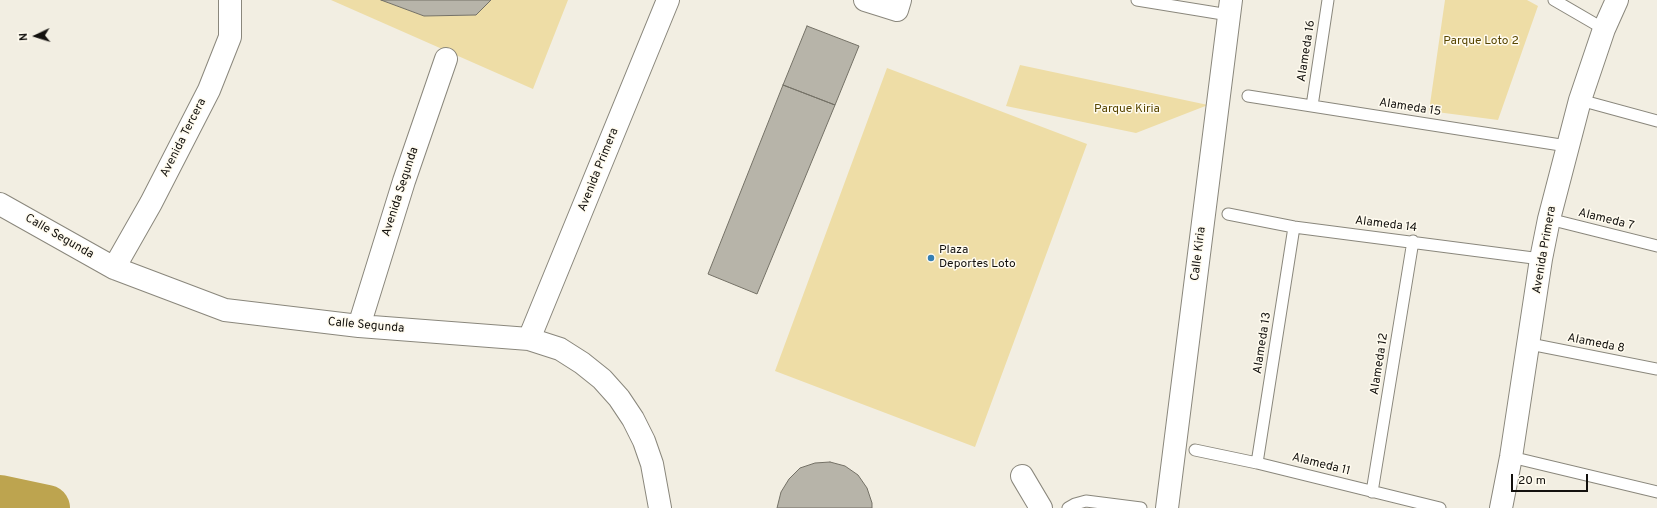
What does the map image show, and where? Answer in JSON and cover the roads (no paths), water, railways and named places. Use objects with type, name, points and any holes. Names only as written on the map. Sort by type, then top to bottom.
[{"type":"street","name":"Avenida Tercera","points":[[114,268],[151,203],[209,90],[230,37],[230,0]]},
{"type":"street","name":"Avenida Primera","points":[[529,339],[668,0]]},
{"type":"street","points":[[865,0],[898,5]]},
{"type":"street","name":"Avenida Primera","points":[[1501,508],[1530,344],[1549,219],[1580,100],[1604,29],[1617,0]]},
{"type":"street","name":"Calle Kiria","points":[[1167,508],[1230,8]]},
{"type":"street","name":"Avenida Segunda","points":[[359,326],[404,181],[446,59]]},
{"type":"street","name":"Calle Segunda","points":[[0,204],[114,268],[225,310],[359,326],[529,339],[560,349],[582,363],[602,379],[619,398],[633,419],[644,441],[652,464],[660,508]]},
{"type":"street","points":[[1022,476],[1041,508]]},
{"type":"lane","points":[[1136,0],[1230,8]]},
{"type":"lane","name":"Alameda 16","points":[[1312,106],[1328,0]]},
{"type":"lane","points":[[1554,0],[1604,29]]},
{"type":"lane","name":"Alameda 15","points":[[1248,96],[1567,146]]},
{"type":"lane","points":[[1580,100],[1657,121]]},
{"type":"lane","name":"Alameda 14","points":[[1228,214],[1294,227],[1413,241],[1542,259]]},
{"type":"lane","name":"Alameda 7","points":[[1549,219],[1657,246]]},
{"type":"lane","name":"Alameda 13","points":[[1257,463],[1294,227]]},
{"type":"lane","name":"Alameda 12","points":[[1372,492],[1413,241]]},
{"type":"lane","name":"Alameda 8","points":[[1530,344],[1657,369]]},
{"type":"lane","name":"Alameda 11","points":[[1195,450],[1257,463],[1440,508]]},
{"type":"lane","points":[[1511,457],[1657,492]]},
{"type":"lane","points":[[1068,508],[1086,501],[1141,508]]},
{"type":"waterway","points":[[0,498],[47,508]]},
{"type":"place","name":"Plaza Deportes Loto","points":[[931,258]]},
{"type":"park label","name":"Parque Loto 2","points":[[1481,42]]},
{"type":"park label","name":"Parque Kiria","points":[[1127,110]]}]
